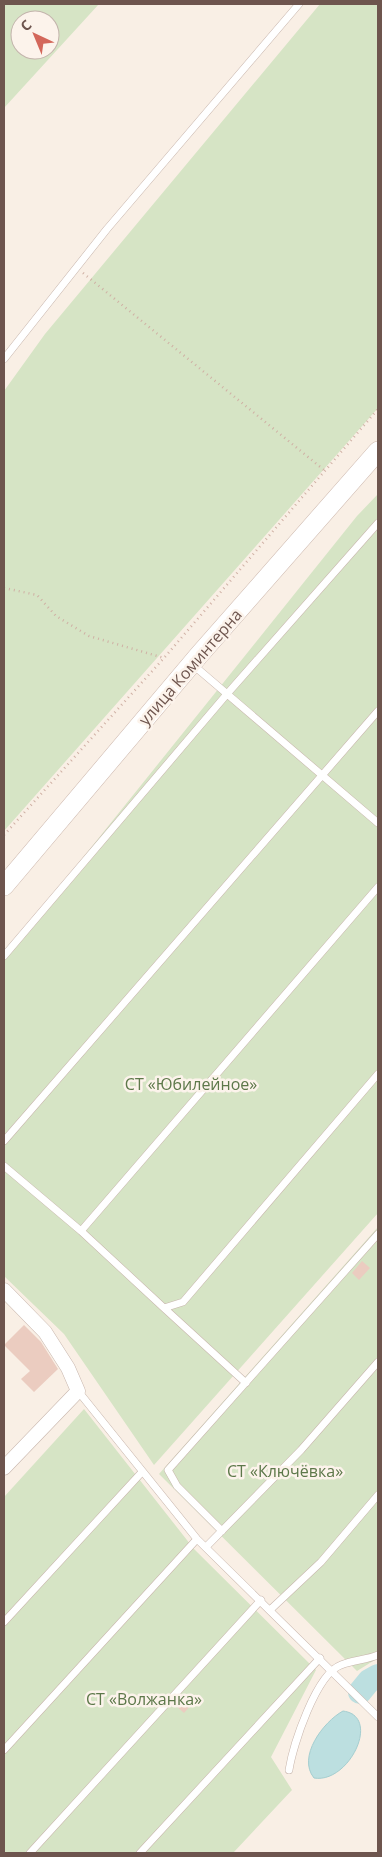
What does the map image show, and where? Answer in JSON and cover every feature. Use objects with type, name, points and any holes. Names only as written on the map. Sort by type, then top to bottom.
[{"type":"street","name":"улица Коминтерна","points":[[4,886],[192,664],[378,452]]},
{"type":"street","points":[[4,1290],[45,1332],[68,1368],[78,1391],[4,1468]]},
{"type":"lane","points":[[4,359],[76,268],[299,4]]},
{"type":"lane","points":[[4,956],[227,694],[378,523]]},
{"type":"lane","points":[[192,664],[378,823]]},
{"type":"lane","points":[[4,1141],[378,711]]},
{"type":"lane","points":[[81,1231],[378,888]]},
{"type":"lane","points":[[164,1308],[183,1302],[378,1074]]},
{"type":"lane","points":[[4,1166],[81,1231],[246,1383]]},
{"type":"lane","points":[[222,1531],[177,1486],[168,1470],[378,1234]]},
{"type":"lane","points":[[206,1548],[301,1450],[378,1362]]},
{"type":"lane","points":[[78,1391],[142,1472],[206,1548],[378,1717]]},
{"type":"lane","points":[[4,1622],[142,1472]]},
{"type":"lane","points":[[270,1610],[321,1562],[378,1496]]},
{"type":"lane","points":[[4,1750],[198,1539]]},
{"type":"lane","points":[[30,1853],[261,1600]]},
{"type":"lane","points":[[289,1770],[291,1754],[304,1719],[322,1684],[332,1671],[340,1665],[378,1655]]},
{"type":"lane","points":[[140,1853],[320,1658]]},
{"type":"path","points":[[76,268],[324,470]]},
{"type":"path","points":[[4,835],[164,658],[378,409]]},
{"type":"path","points":[[4,588],[37,595],[56,616],[89,636],[164,658]]},
{"type":"green space","points":[[4,4],[99,4],[60,47],[60,10],[10,10],[10,60],[48,60],[4,108]]},
{"type":"green space","points":[[320,4],[378,4],[378,408],[4,831],[4,391],[45,334]]},
{"type":"green space","name":"СТ «Юбилейное»","points":[[378,494],[378,1213],[154,1465],[64,1334],[4,1276],[4,956],[357,516]]},
{"type":"green space","name":"СТ «Ключёвка»","points":[[378,1227],[378,1658],[357,1671],[159,1474]]},
{"type":"green space","name":"СТ «Волжанка»","points":[[84,1409],[194,1549],[316,1670],[271,1757],[292,1790],[233,1853],[4,1853],[4,1497]]},
{"type":"water","points":[[343,1711],[354,1716],[360,1724],[360,1736],[356,1749],[349,1761],[339,1771],[327,1777],[314,1778],[310,1770],[310,1750],[321,1731],[335,1716]]},
{"type":"building","points":[[362,1261],[370,1268],[359,1280],[352,1273]]},
{"type":"building","points":[[24,1325],[41,1342],[58,1369],[34,1392],[21,1379],[30,1371],[4,1345]]},
{"type":"building","points":[[181,1696],[191,1705],[184,1713],[174,1704]]},
{"type":"waterway","points":[[360,1692],[369,1681],[378,1676]]}]
